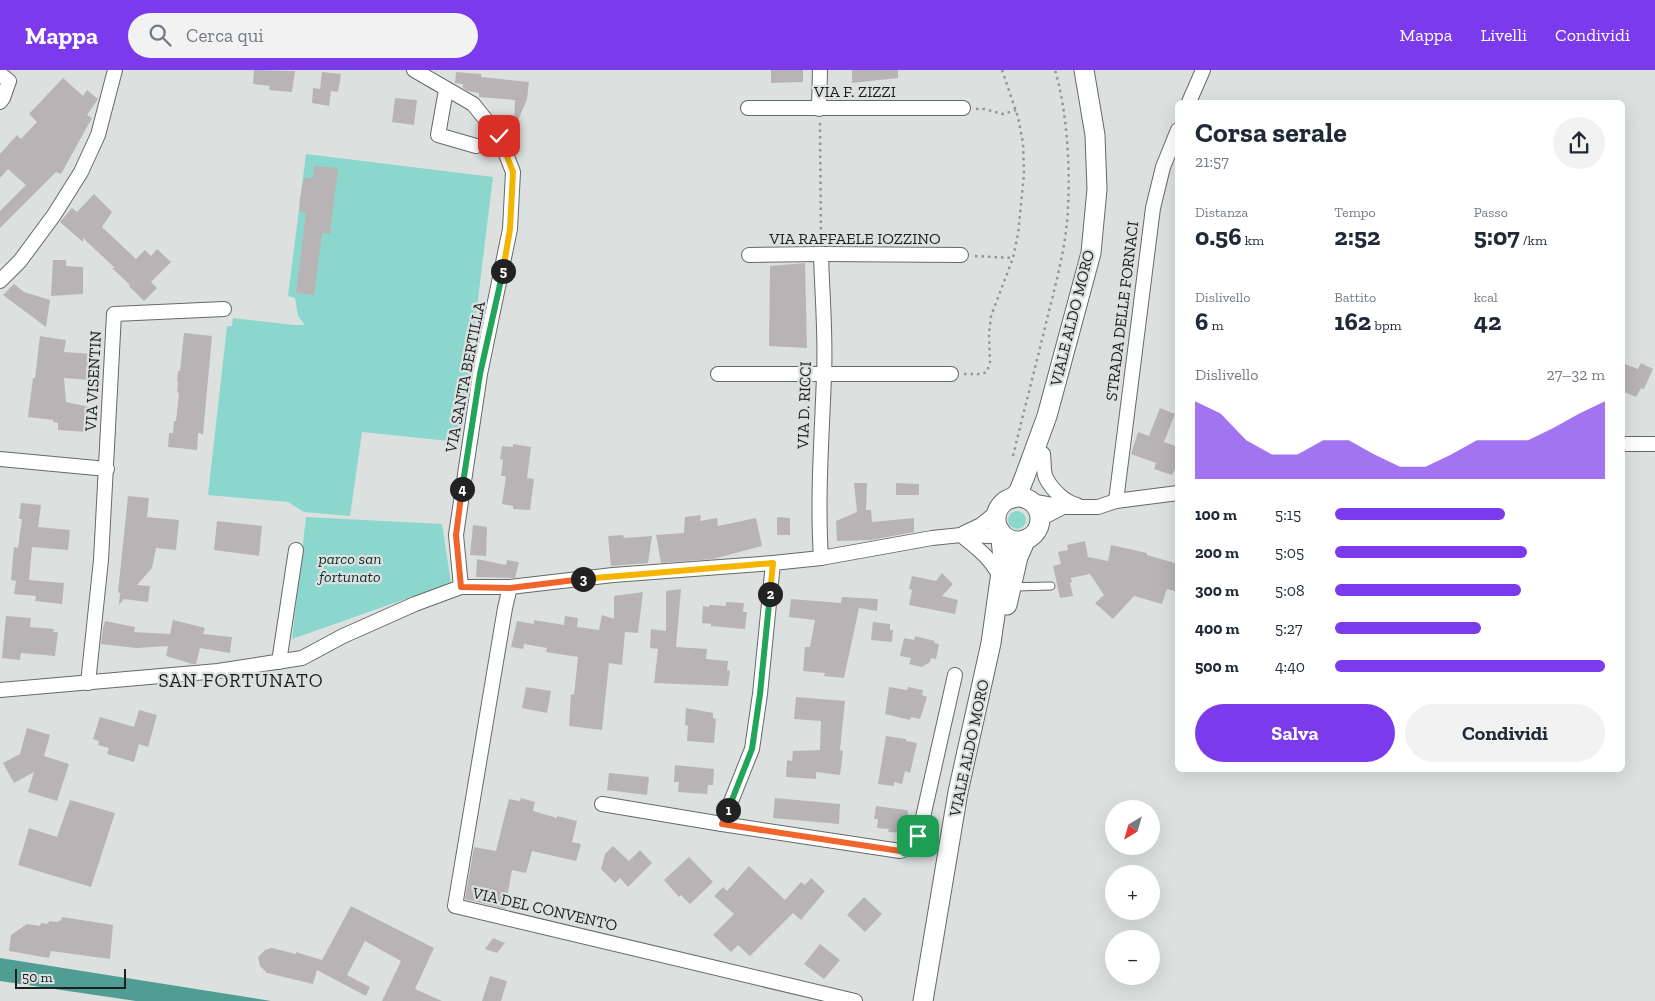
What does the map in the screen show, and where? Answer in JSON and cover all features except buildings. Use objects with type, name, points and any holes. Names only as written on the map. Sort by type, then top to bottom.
[{"type":"main road","name":"VIALE ALDO MORO","points":[[1047,416],[1043,454],[1037,478],[1024,499],[1019,491],[1047,416],[1091,253],[1097,189],[1095,135],[1084,70]]},
{"type":"main road","points":[[1024,499],[1037,509],[1040,519],[1036,531],[1026,540],[1011,540],[1000,531],[996,522],[997,512],[1005,501],[1024,499]]},
{"type":"main road","name":"VIALE ALDO MORO","points":[[1000,531],[1005,582]]},
{"type":"main road","name":"VIALE ALDO MORO","points":[[923,1001],[958,792],[991,643],[1005,582],[1026,540]]},
{"type":"street","points":[[0,280],[20,261],[54,215],[81,172],[98,135],[115,70]]},
{"type":"street","name":"VIA SANTA BERTILLA","points":[[414,70],[473,104],[499,136],[513,172],[510,229],[480,374],[456,535],[461,587]]},
{"type":"street","points":[[819,109],[820,70]]},
{"type":"street","points":[[1190,100],[1203,70]]},
{"type":"street","points":[[0,74],[9,81],[0,102]]},
{"type":"street","points":[[446,90],[438,136],[476,146]]},
{"type":"street","name":"VIA F. ZIZZI","points":[[748,108],[963,108]]},
{"type":"street","name":"STRADA DELLE FORNACI","points":[[1116,501],[1153,208],[1163,167],[1175,137]]},
{"type":"street","name":"VIA D. RICCI","points":[[821,254],[824,374],[820,437],[819,527],[821,558]]},
{"type":"street","name":"VIA RAFFAELE IOZZINO","points":[[750,255],[961,255]]},
{"type":"street","name":"VIA VISENTIN","points":[[88,682],[101,560],[114,314],[224,309]]},
{"type":"street","points":[[718,374],[951,374]]},
{"type":"street","points":[[1625,444],[1655,444]]},
{"type":"street","name":"VIALE ALDO MORO","points":[[1043,454],[1045,477],[1054,490],[1070,503],[1082,507]]},
{"type":"street","points":[[0,459],[107,469]]},
{"type":"street","points":[[1024,499],[1064,507],[1082,507],[1175,493]]},
{"type":"street","points":[[1040,519],[1064,507]]},
{"type":"street","points":[[961,535],[981,525],[997,512]]},
{"type":"street","points":[[0,690],[218,671],[302,658],[361,628],[415,604],[461,587],[510,588],[613,575],[773,563],[821,558],[932,538],[961,535],[990,536],[1000,531]]},
{"type":"street","points":[[961,535],[985,554],[1005,582]]},
{"type":"street","points":[[279,662],[296,550]]},
{"type":"street","points":[[722,824],[752,749],[760,694],[773,563]]},
{"type":"street","name":"VIA DEL CONVENTO","points":[[510,588],[505,608],[455,906],[855,1001]]},
{"type":"street","points":[[602,804],[900,851],[912,847],[918,836],[955,675]]},
{"type":"lane","points":[[1005,582],[1051,586]]},
{"type":"path","points":[[951,374],[981,374],[987,372],[990,362],[989,335],[991,316],[1013,258],[1018,234],[1024,174],[1023,143],[1016,110],[1002,70]]},
{"type":"path","points":[[1012,462],[1056,283],[1067,222],[1068,172],[1066,123],[1055,70]]},
{"type":"path","points":[[963,108],[984,109],[1004,114],[1016,110]]},
{"type":"path","points":[[819,109],[821,254]]},
{"type":"path","points":[[961,255],[1013,258]]},
{"type":"green space","points":[[306,154],[493,177],[459,442],[362,432],[350,516],[304,512],[288,502],[208,495],[227,326],[232,326],[233,318],[305,325],[298,316],[295,298],[288,296]]},
{"type":"green space","points":[[1017,511],[1023,514],[1026,520],[1023,526],[1017,529],[1011,526],[1008,520],[1011,514]]},
{"type":"green space","name":"parco san fortunato","points":[[306,517],[442,524],[451,583],[292,639]]},
{"type":"shaded area","points":[[0,958],[271,1001],[136,1001],[0,981]]},
{"type":"district","name":"SAN FORTUNATO","points":[[241,680]]},
{"type":"route","points":[[499,136],[513,172],[510,229],[500,287],[480,374],[456,535],[461,587],[510,588],[613,575],[773,563],[760,694],[752,749],[722,824],[900,851],[912,847],[918,836]]}]
